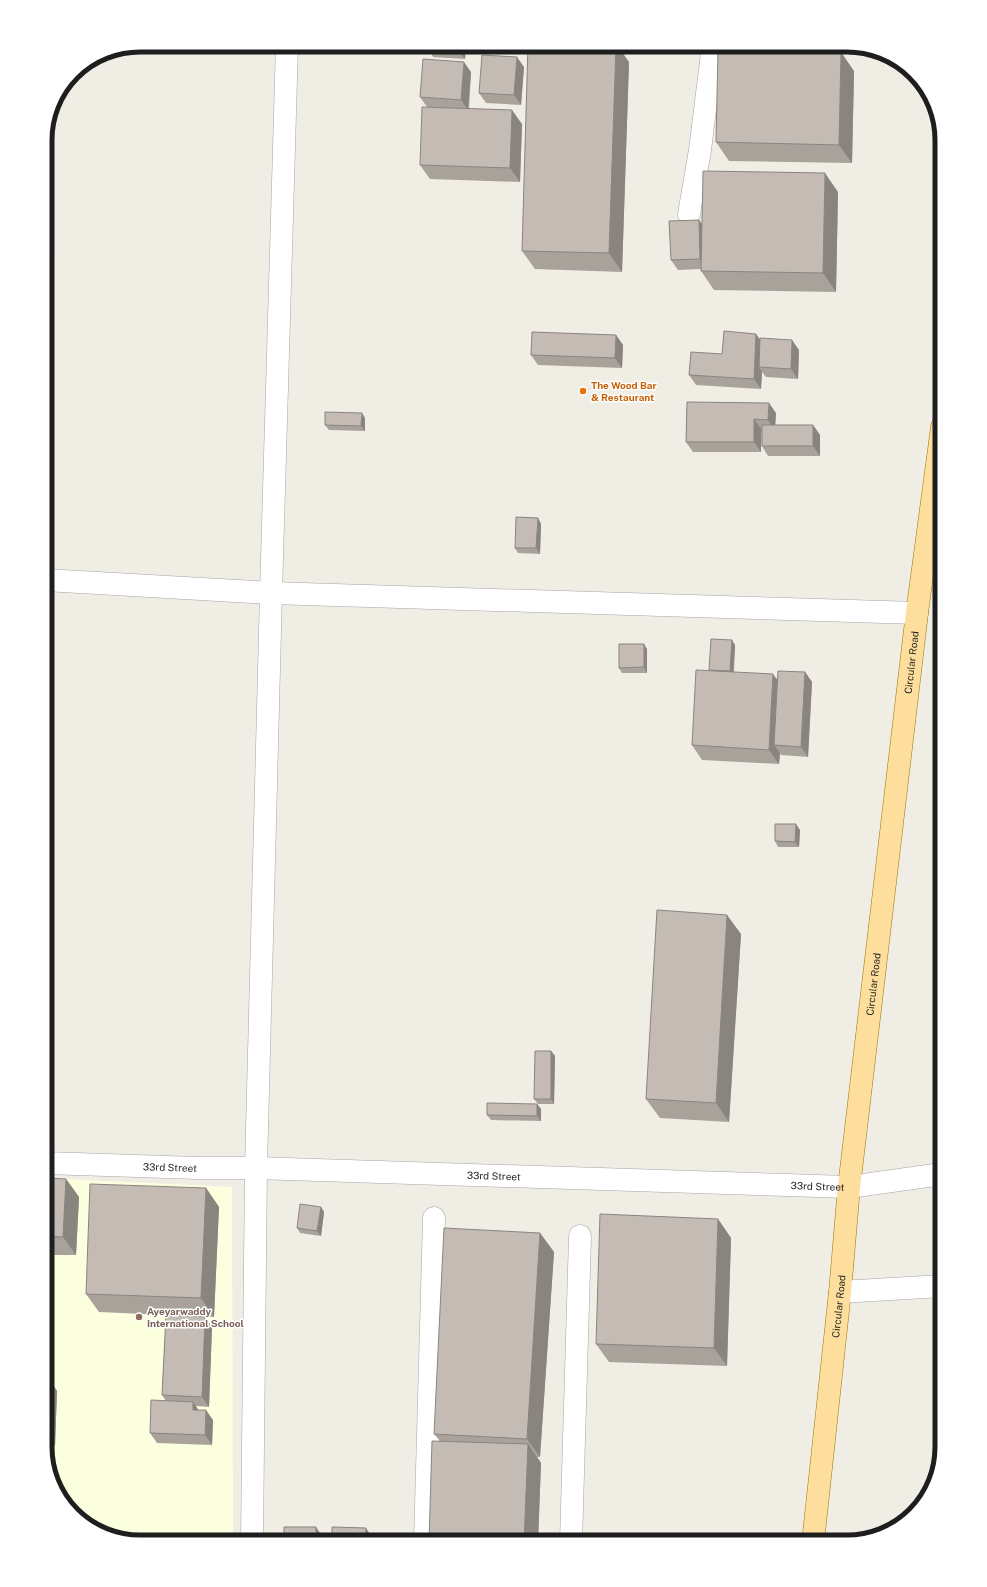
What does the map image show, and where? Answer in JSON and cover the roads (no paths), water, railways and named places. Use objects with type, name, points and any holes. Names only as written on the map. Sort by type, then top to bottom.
[{"type":"main road","name":"Circular Road","points":[[814,1535],[840,1292],[849,1187],[917,613],[935,479]]},
{"type":"street","points":[[252,1535],[256,1168],[287,52]]},
{"type":"street","points":[[689,214],[700,150],[712,52]]},
{"type":"street","points":[[52,580],[271,593],[917,613]]},
{"type":"street","name":"33rd Street","points":[[52,1163],[197,1168],[256,1168],[849,1187],[935,1175]]},
{"type":"street","points":[[425,1535],[434,1218]]},
{"type":"street","points":[[571,1535],[580,1236]]},
{"type":"street","points":[[840,1292],[935,1286]]},
{"type":"place","name":"The Wood Bar & Restaurant","points":[[583,391]]},
{"type":"place","name":"Ayeyarwaddy International School","points":[[139,1317]]}]
